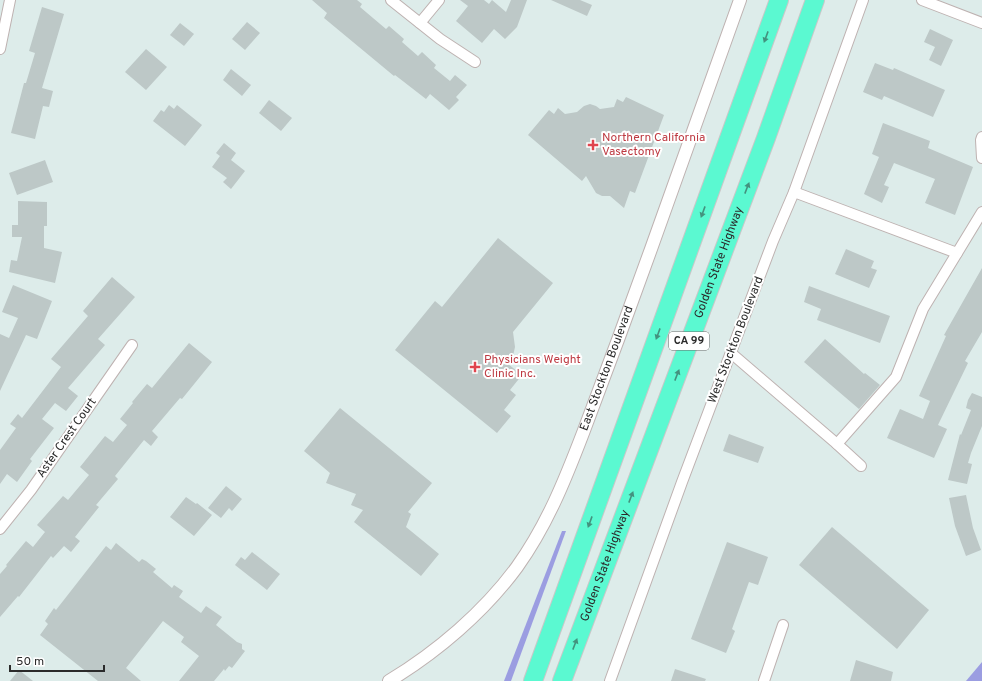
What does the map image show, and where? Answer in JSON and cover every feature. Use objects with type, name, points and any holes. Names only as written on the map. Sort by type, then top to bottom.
[{"type":"highway","name":"CA 99","points":[[533,681],[779,0]]},
{"type":"highway","name":"Golden State Highway","points":[[562,681],[766,138],[815,0]]},
{"type":"street","points":[[0,49],[10,0]]},
{"type":"street","points":[[391,0],[440,39],[475,62]]},
{"type":"street","points":[[420,23],[439,0]]},
{"type":"street","name":"East Stockton Boulevard","points":[[389,681],[423,659],[443,643],[471,618],[498,590],[517,567],[541,530],[553,507],[570,468],[609,363],[740,0]]},
{"type":"street","name":"West Stockton Boulevard","points":[[610,681],[682,482],[773,241],[794,192],[863,0]]},
{"type":"street","points":[[922,0],[982,23]]},
{"type":"street","points":[[982,137],[982,158]]},
{"type":"street","points":[[794,192],[957,253]]},
{"type":"street","points":[[837,444],[896,377],[923,309],[982,212]]},
{"type":"street","name":"Aster Crest Court","points":[[0,529],[31,490],[132,345]]},
{"type":"street","points":[[731,353],[862,466]]},
{"type":"street","points":[[764,681],[783,625]]},
{"type":"shaded area","points":[[562,531],[566,531],[511,681],[504,681]]},
{"type":"shaded area","points":[[982,662],[982,681],[966,681]]},
{"type":"building","points":[[312,0],[357,0],[362,4],[360,7],[386,29],[389,26],[404,39],[402,42],[418,56],[422,52],[436,65],[434,68],[450,81],[455,75],[467,85],[456,97],[459,100],[449,110],[430,94],[426,99],[395,75],[394,76],[324,18],[327,13]]},
{"type":"building","points":[[460,0],[484,0],[489,4],[492,0],[506,12],[511,0],[527,0],[517,27],[505,39],[494,29],[482,43],[456,21],[468,6]]},
{"type":"building","points":[[551,0],[580,0],[592,5],[587,16]]},
{"type":"building","points":[[42,7],[64,14],[42,88],[53,91],[49,107],[43,106],[35,139],[11,133],[24,83],[26,83],[35,53],[29,51]]},
{"type":"building","points":[[247,22],[260,33],[245,50],[232,39]]},
{"type":"building","points":[[180,23],[194,34],[184,46],[170,35]]},
{"type":"building","points":[[930,29],[953,40],[941,66],[929,60],[935,47],[924,42]]},
{"type":"building","points":[[146,49],[167,67],[146,90],[125,72]]},
{"type":"building","points":[[875,63],[893,70],[894,68],[945,90],[933,117],[884,96],[882,100],[863,92]]},
{"type":"building","points":[[231,69],[251,85],[242,96],[223,80]]},
{"type":"building","points":[[626,97],[664,115],[635,193],[630,191],[624,208],[610,196],[602,196],[596,193],[586,176],[582,181],[528,135],[549,110],[554,114],[558,108],[565,114],[577,112],[584,106],[590,104],[600,109],[614,107],[617,99],[623,102]]},
{"type":"building","points":[[269,100],[292,118],[281,131],[259,113]]},
{"type":"building","points":[[169,105],[174,109],[177,105],[202,125],[185,146],[153,121],[161,110],[164,112]]},
{"type":"building","points":[[883,123],[930,141],[928,148],[973,167],[955,215],[925,203],[935,179],[894,163],[884,185],[889,187],[882,203],[864,194],[879,157],[872,154]]},
{"type":"building","points":[[224,143],[236,153],[231,160],[245,171],[231,189],[223,182],[227,178],[212,167],[220,156],[216,153]]},
{"type":"building","points":[[45,160],[53,182],[17,195],[9,173]]},
{"type":"building","points":[[18,201],[47,202],[47,226],[44,226],[44,248],[62,252],[55,283],[9,272],[11,260],[17,261],[22,237],[12,237],[12,225],[18,225]]},
{"type":"building","points":[[498,238],[553,283],[513,332],[515,347],[513,356],[508,364],[522,375],[510,390],[516,395],[504,410],[511,416],[497,433],[395,350],[435,301],[442,307]]},
{"type":"building","points":[[846,249],[874,261],[871,268],[877,270],[869,288],[835,274]]},
{"type":"building","points":[[982,268],[982,332],[965,361],[968,363],[938,425],[947,429],[934,458],[887,438],[900,409],[923,419],[930,401],[919,396],[946,336],[944,335]]},
{"type":"building","points":[[112,277],[135,297],[98,339],[105,345],[68,388],[78,396],[66,411],[55,403],[42,419],[54,428],[30,459],[32,461],[17,482],[7,474],[0,484],[0,450],[16,428],[10,424],[18,414],[22,418],[61,367],[51,359],[88,316],[83,311]]},
{"type":"building","points":[[13,285],[52,301],[37,339],[26,335],[0,391],[0,334],[9,338],[18,318],[2,312]]},
{"type":"building","points":[[809,286],[890,316],[880,343],[817,320],[821,309],[804,302]]},
{"type":"building","points":[[825,339],[864,374],[865,373],[880,385],[859,409],[804,362]]},
{"type":"building","points":[[189,343],[212,362],[182,399],[180,398],[152,431],[158,437],[151,446],[144,440],[115,476],[118,479],[96,505],[99,507],[75,537],[80,541],[71,552],[64,546],[53,558],[51,556],[19,597],[18,596],[0,617],[0,574],[7,566],[6,565],[26,541],[33,547],[45,532],[37,525],[63,496],[68,500],[89,475],[80,467],[105,436],[113,442],[127,425],[120,419],[133,403],[132,402],[147,384],[152,388]]},
{"type":"building","points":[[972,393],[982,397],[982,426],[968,463],[972,464],[967,484],[948,480],[960,434],[961,435],[971,410],[966,408]]},
{"type":"building","points":[[340,408],[432,483],[408,512],[411,514],[406,527],[439,554],[421,576],[354,522],[363,510],[351,505],[356,494],[326,483],[330,473],[304,451]]},
{"type":"building","points":[[729,434],[764,447],[758,463],[723,451]]},
{"type":"building","points":[[226,486],[242,499],[232,511],[229,508],[221,518],[208,508]]},
{"type":"building","points":[[966,495],[973,528],[981,550],[966,556],[955,526],[949,498]]},
{"type":"building","points":[[186,497],[196,504],[197,503],[212,515],[194,536],[170,517]]},
{"type":"building","points":[[832,527],[929,610],[897,649],[799,565]]},
{"type":"building","points":[[727,542],[768,557],[758,585],[749,582],[732,629],[735,631],[726,653],[691,639]]},
{"type":"building","points":[[116,543],[139,562],[142,559],[156,569],[153,572],[172,588],[174,585],[183,591],[179,597],[201,613],[206,606],[222,617],[216,625],[237,642],[242,644],[242,649],[245,651],[232,668],[229,666],[225,671],[224,669],[214,681],[179,681],[199,656],[181,642],[184,637],[163,621],[126,668],[141,681],[98,681],[40,635],[48,624],[45,621],[54,608],[56,610],[106,546],[111,550]]},
{"type":"building","points":[[252,552],[280,574],[267,590],[235,565],[241,557],[245,560]]},
{"type":"building","points":[[856,660],[893,672],[891,681],[850,681]]},
{"type":"building","points":[[675,669],[706,679],[705,681],[671,681]]},
{"type":"building","points":[[19,670],[33,681],[10,681]]},
{"type":"place","name":"Northern California Vasectomy","points":[[593,145]]},
{"type":"place","name":"Physicians Weight Clinic Inc.","points":[[475,367]]}]
